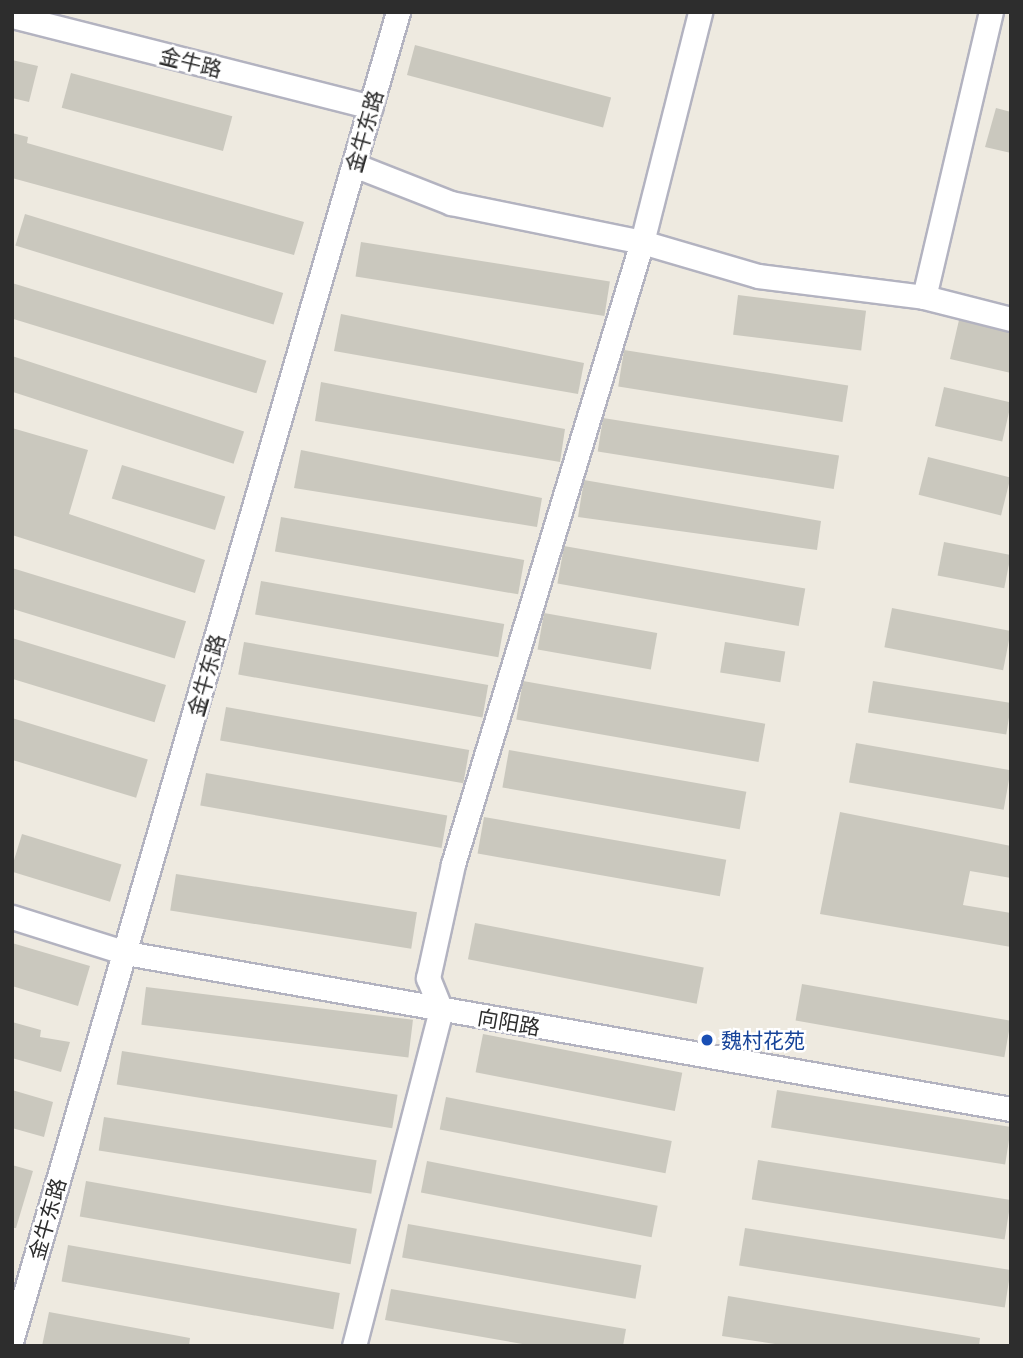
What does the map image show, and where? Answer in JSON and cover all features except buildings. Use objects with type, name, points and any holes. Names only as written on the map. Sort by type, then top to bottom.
[{"type":"street","name":"金牛东路","points":[[12,1338],[398,12]]},
{"type":"street","points":[[354,1346],[441,1010],[428,978],[453,864],[642,242],[700,12]]},
{"type":"street","points":[[924,297],[991,12]]},
{"type":"street","name":"金牛路","points":[[12,16],[371,107]]},
{"type":"street","points":[[354,165],[451,203],[642,242],[758,276],[924,297],[1011,319]]},
{"type":"street","name":"向阳路","points":[[12,917],[126,953],[1011,1109]]},
{"type":"place","name":"魏村花苑","points":[[707,1040]]}]
